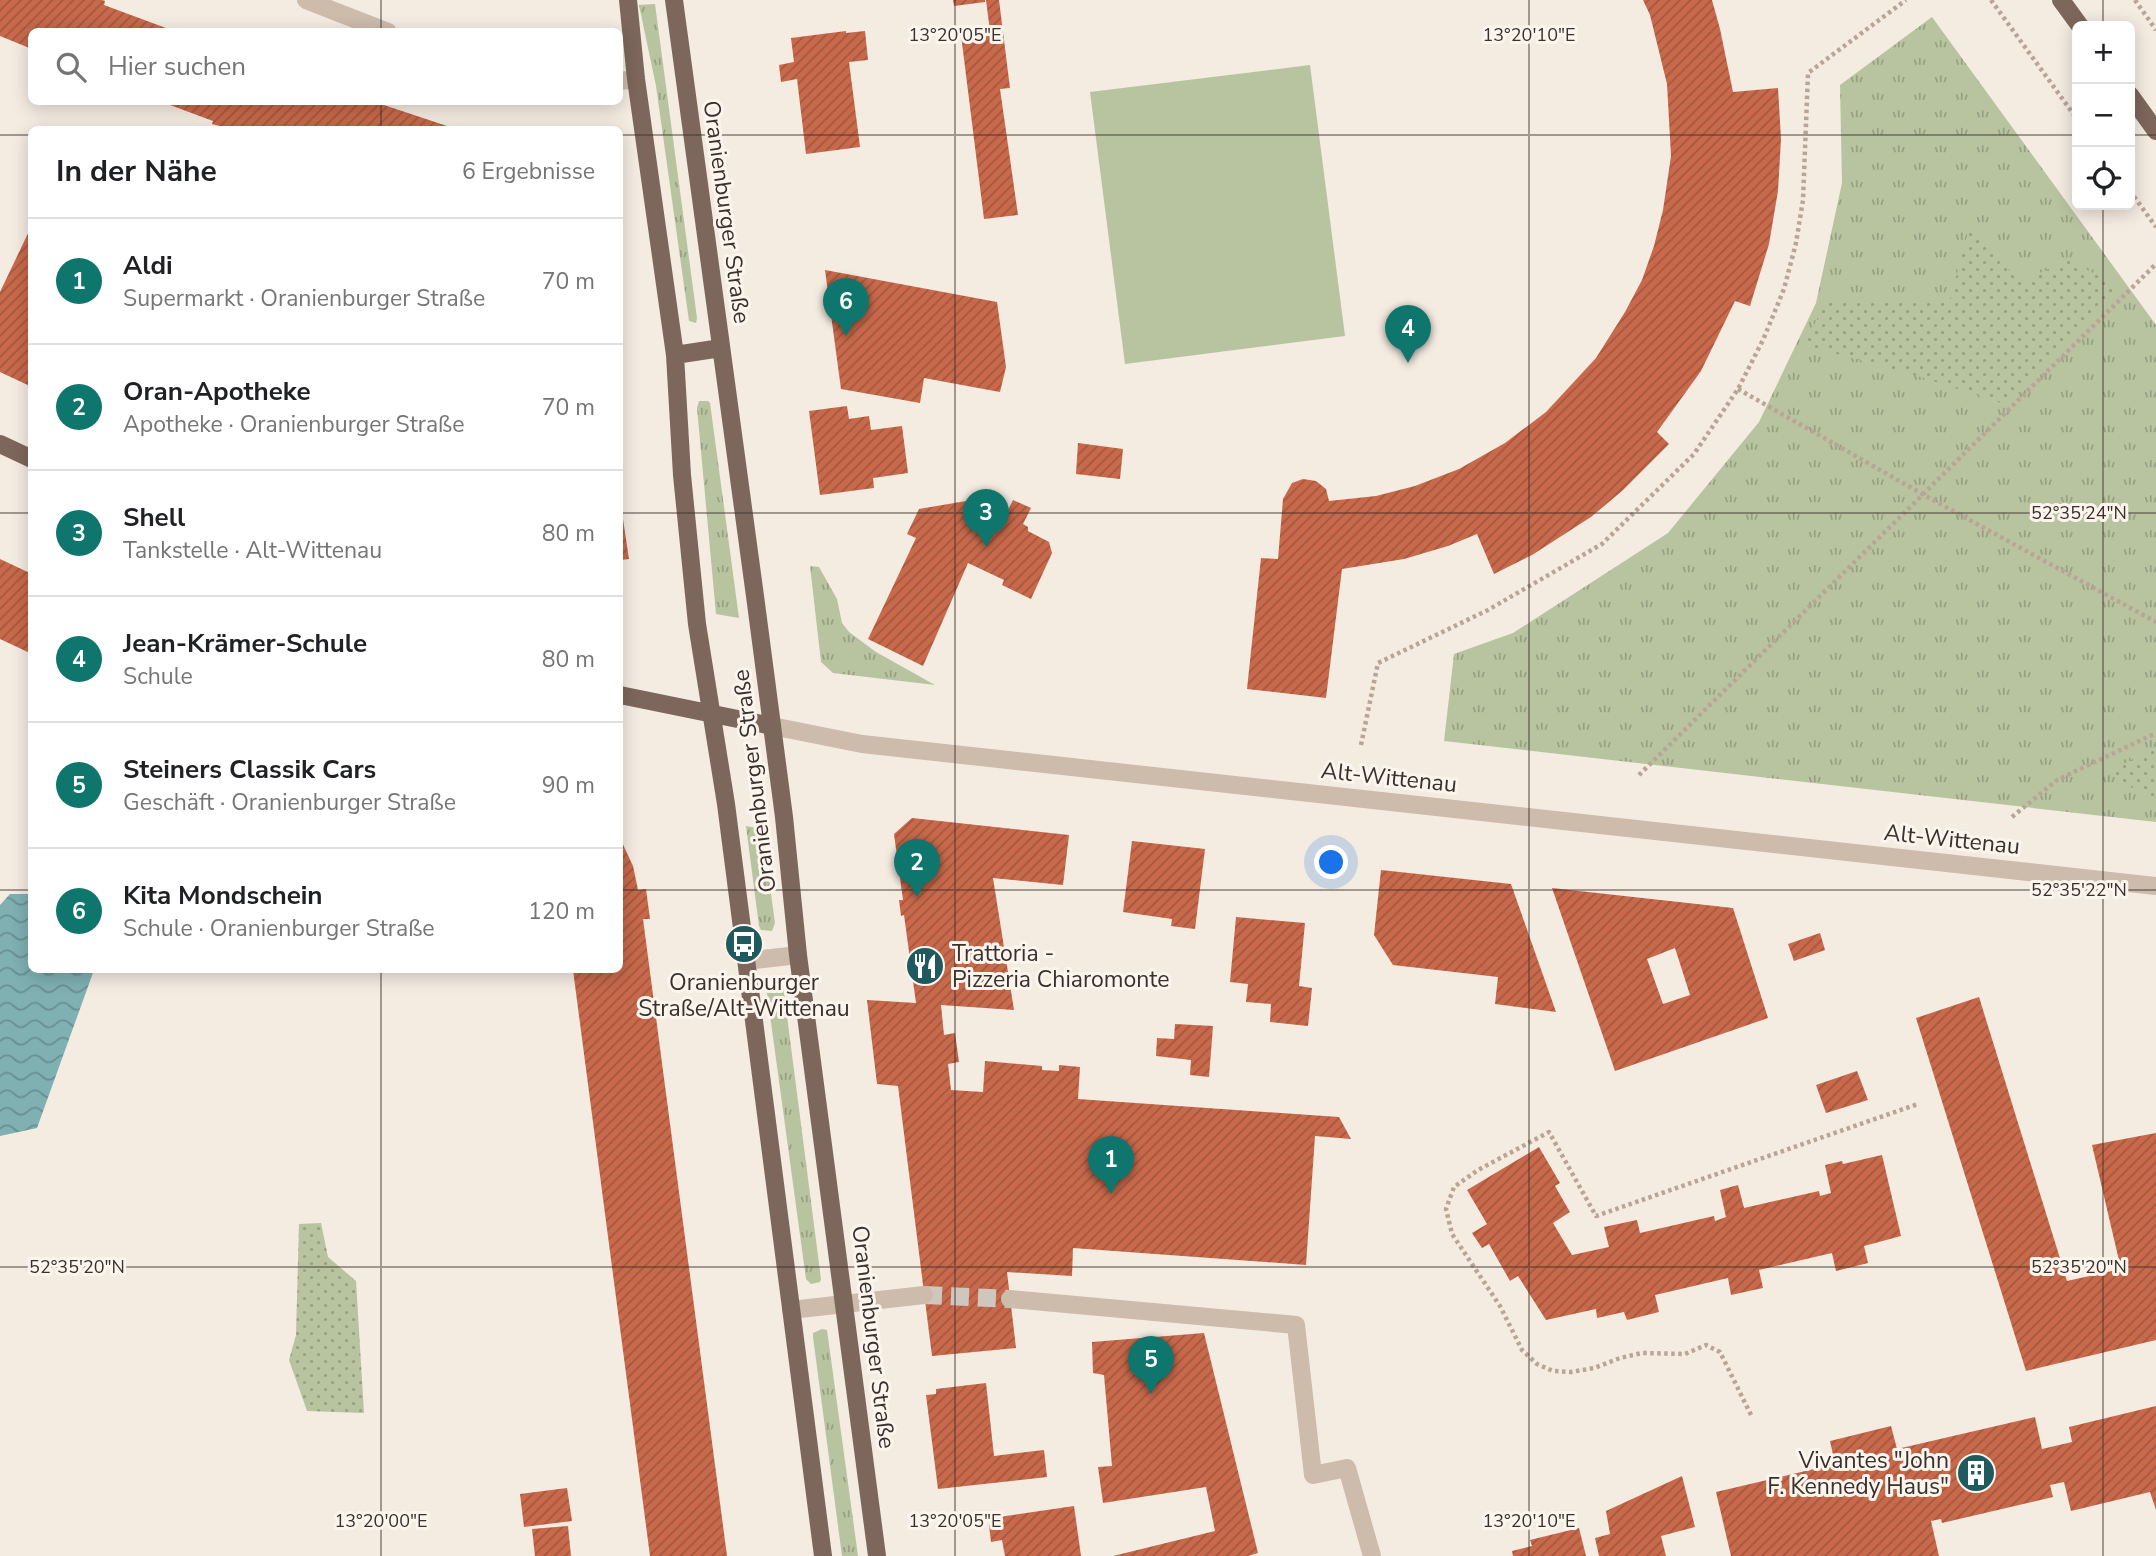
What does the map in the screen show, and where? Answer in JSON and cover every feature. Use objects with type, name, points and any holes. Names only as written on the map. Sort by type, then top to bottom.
[{"type":"main road","name":"Oranienburger Straße","points":[[628,0],[628,80],[675,355],[697,624],[726,804],[823,1556]]},
{"type":"main road","name":"Oranienburger Straße","points":[[674,0],[772,726],[877,1556]]},
{"type":"main road","points":[[2061,0],[2076,21]]},
{"type":"main road","points":[[2135,102],[2156,131]]},
{"type":"main road","points":[[675,355],[721,348]]},
{"type":"main road","points":[[0,444],[28,457]]},
{"type":"main road","name":"Alt-Wittenau","points":[[623,696],[772,726]]},
{"type":"street","points":[[306,0],[378,28]]},
{"type":"street","name":"Alt-Wittenau","points":[[772,726],[862,744],[2156,886]]},
{"type":"street","points":[[746,961],[799,954]]},
{"type":"street","points":[[791,1310],[924,1295]]},
{"type":"street","points":[[1010,1299],[1296,1325],[1313,1475],[1347,1468],[1372,1556]]},
{"type":"path","points":[[1361,745],[1378,663],[1488,610],[1602,544],[1694,454],[1738,389],[1763,340],[1784,289],[1796,243],[1803,200],[1808,73],[1906,0]]},
{"type":"path","points":[[1992,0],[2072,111]]},
{"type":"path","points":[[2134,0],[2156,30]]},
{"type":"path","points":[[2135,198],[2156,227]]},
{"type":"path","points":[[1639,775],[2156,264]]},
{"type":"path","points":[[1738,389],[2156,622]]},
{"type":"path","points":[[2012,817],[2057,780],[2156,733]]},
{"type":"path","points":[[1751,1415],[1720,1352],[1706,1345],[1685,1354],[1642,1353],[1571,1372],[1553,1371],[1537,1364],[1522,1350],[1500,1306],[1452,1234],[1446,1209],[1454,1187],[1478,1170],[1549,1132],[1597,1216],[1918,1104]]},
{"type":"green space","points":[[655,4],[696,323],[689,321],[656,86],[639,5]]},
{"type":"green space","points":[[1932,17],[2156,325],[2156,822],[1444,741],[1454,654],[1513,633],[1668,533],[1759,422],[1816,303],[1842,183],[1840,85]]},
{"type":"green space","points":[[1310,65],[1345,336],[1125,364],[1090,92]]},
{"type":"green space","points":[[1969,228],[2020,282],[2069,260],[2119,287],[2001,403],[1911,374],[1804,345],[1827,299],[1949,303]]},
{"type":"green space","points":[[699,401],[710,403],[739,618],[716,614],[697,408]]},
{"type":"green space","points":[[810,566],[819,567],[837,599],[842,623],[849,632],[876,652],[935,685],[833,673],[821,662]]},
{"type":"green space","points":[[2156,747],[2156,806],[2110,771]]},
{"type":"green space","points":[[746,826],[762,829],[775,923],[772,931],[761,930],[759,926]]},
{"type":"green space","points":[[775,981],[783,985],[821,1279],[820,1282],[811,1284],[806,1279],[767,993],[767,984]]},
{"type":"green space","points":[[321,1223],[328,1257],[356,1281],[364,1413],[307,1411],[289,1360],[296,1335],[299,1224]]},
{"type":"green space","points":[[827,1330],[858,1556],[842,1556],[813,1337],[813,1333]]},
{"type":"water","points":[[10,894],[28,894],[28,973],[93,973],[37,1128],[0,1136],[0,905]]},
{"type":"building","points":[[0,0],[102,0],[105,1],[104,5],[166,28],[28,28],[28,47],[0,36]]},
{"type":"building","points":[[953,0],[985,0],[985,2],[954,6]]},
{"type":"building","points":[[986,0],[999,0],[1010,88],[1000,89],[1018,215],[984,219],[961,35],[990,31]]},
{"type":"building","points":[[1643,0],[1712,0],[1733,92],[1778,88],[1781,139],[1778,191],[1769,244],[1750,306],[1735,301],[1701,371],[1657,432],[1669,444],[1622,491],[1591,517],[1532,555],[1494,574],[1477,534],[1404,559],[1342,569],[1326,698],[1247,689],[1261,558],[1278,559],[1283,499],[1292,483],[1303,479],[1316,481],[1326,489],[1329,501],[1376,496],[1415,486],[1459,469],[1505,443],[1546,412],[1596,358],[1625,312],[1642,280],[1654,246],[1663,210],[1671,156],[1667,84],[1650,15]]},
{"type":"building","points":[[865,31],[868,60],[849,62],[860,147],[806,154],[797,79],[781,82],[779,65],[794,62],[791,38]]},
{"type":"building","points":[[170,105],[384,105],[447,126],[220,126],[212,124],[213,121]]},
{"type":"building","points":[[28,233],[28,385],[0,372],[0,292]]},
{"type":"building","points":[[825,270],[997,302],[1006,367],[1000,392],[924,378],[920,403],[841,389]]},
{"type":"building","points":[[847,406],[849,419],[869,416],[871,430],[902,426],[908,473],[873,478],[874,488],[820,495],[809,411]]},
{"type":"building","points":[[1078,443],[1123,449],[1120,479],[1076,474]]},
{"type":"building","points":[[972,500],[1005,516],[1013,500],[1031,508],[1023,524],[1028,527],[1028,531],[1049,542],[1052,553],[1031,599],[1002,585],[1004,580],[968,563],[923,666],[868,639],[916,538],[907,534],[919,509]]},
{"type":"building","points":[[623,519],[629,559],[623,560]]},
{"type":"building","points":[[0,559],[28,572],[28,652],[0,639]]},
{"type":"building","points":[[912,818],[1069,835],[1063,885],[993,878],[1014,1010],[941,1005],[944,1035],[955,1033],[959,1062],[948,1064],[951,1090],[983,1092],[985,1061],[1042,1066],[1042,1070],[1059,1071],[1059,1065],[1080,1067],[1078,1099],[1339,1117],[1351,1139],[1315,1136],[1306,1265],[1073,1248],[1072,1276],[1007,1272],[1016,1348],[932,1356],[898,1086],[877,1084],[867,1000],[916,1003],[904,915],[901,916],[899,900],[903,900],[894,834]]},
{"type":"building","points":[[1132,841],[1205,849],[1195,929],[1171,926],[1172,919],[1123,912]]},
{"type":"building","points":[[623,844],[633,866],[638,890],[646,889],[650,919],[643,919],[727,1556],[650,1556],[573,973],[623,973]]},
{"type":"building","points":[[1381,870],[1511,884],[1556,1012],[1495,1004],[1498,977],[1393,965],[1374,935]]},
{"type":"building","points":[[1552,888],[1733,908],[1768,1018],[1615,1071]],"holes":[[[1675,948],[1690,995],[1663,1004],[1647,959]]]},
{"type":"building","points":[[1236,917],[1305,923],[1299,986],[1312,988],[1308,1026],[1270,1022],[1271,1004],[1246,1002],[1248,984],[1230,982]]},
{"type":"building","points":[[1820,933],[1825,950],[1794,961],[1788,944]]},
{"type":"building","points":[[1979,997],[2067,1281],[2121,1269],[2092,1145],[2156,1133],[2156,1340],[2026,1371],[1916,1018]]},
{"type":"building","points":[[1175,1024],[1213,1026],[1209,1077],[1190,1075],[1191,1060],[1156,1056],[1157,1038],[1174,1039]]},
{"type":"building","points":[[1857,1071],[1868,1100],[1826,1113],[1816,1085]]},
{"type":"building","points":[[1539,1147],[1560,1183],[1555,1186],[1570,1212],[1553,1223],[1572,1255],[1609,1247],[1604,1227],[1637,1220],[1640,1233],[1714,1216],[1715,1221],[1726,1217],[1720,1190],[1738,1185],[1744,1208],[1819,1191],[1820,1196],[1831,1193],[1825,1165],[1842,1161],[1843,1164],[1882,1155],[1901,1236],[1864,1246],[1868,1263],[1836,1271],[1832,1253],[1759,1270],[1763,1288],[1731,1295],[1728,1278],[1655,1295],[1659,1312],[1627,1320],[1624,1312],[1597,1318],[1596,1309],[1546,1320],[1518,1276],[1510,1281],[1489,1244],[1482,1248],[1472,1233],[1487,1224],[1467,1190]]},
{"type":"building","points":[[1204,1333],[1258,1553],[1248,1556],[1113,1556],[1215,1531],[1206,1487],[1103,1503],[1098,1467],[1112,1466],[1104,1375],[1093,1373],[1092,1342]]},
{"type":"building","points":[[986,1383],[994,1456],[1044,1450],[1047,1477],[938,1489],[926,1395],[936,1394],[936,1389]]},
{"type":"building","name":"Vivantes \"John F. Kennedy Haus\"","points":[[2156,1406],[2156,1510],[2150,1492],[2071,1511],[2064,1482],[2050,1485],[2053,1497],[1942,1523],[1941,1519],[1931,1521],[1939,1556],[1731,1556],[1716,1492],[1835,1464],[1830,1441],[1891,1426],[1897,1449],[2035,1417],[2042,1449],[2072,1442],[2069,1427]]},
{"type":"building","points":[[1682,1476],[1695,1527],[1661,1536],[1666,1556],[1599,1556],[1595,1538],[1610,1534],[1606,1511]]},
{"type":"building","points":[[567,1488],[572,1521],[524,1527],[520,1494]]},
{"type":"building","points":[[1074,1506],[1081,1556],[1005,1556],[1002,1540],[991,1542],[989,1525],[1000,1524],[999,1517]]},
{"type":"building","points":[[568,1526],[571,1556],[535,1556],[532,1529]]},
{"type":"building","points":[[1579,1528],[1586,1556],[1513,1556],[1512,1551],[1532,1546],[1530,1540]]},
{"type":"tunnel","points":[[924,1295],[1010,1299]]},
{"type":"place","name":"Kita Mondschein","points":[[846,336]]},
{"type":"place","name":"Jean-Krämer-Schule","points":[[1408,363]]},
{"type":"place","name":"Shell","points":[[986,547]]},
{"type":"place","name":"Oran-Apotheke","points":[[917,897]]},
{"type":"place","name":"Oranienburger Straße/Alt-Wittenau","points":[[744,944]]},
{"type":"place","name":"Trattoria - Pizzeria Chiaromonte","points":[[925,966]]},
{"type":"place","name":"Aldi","points":[[1111,1194]]},
{"type":"place","name":"Steiners Classik Cars","points":[[1151,1394]]},
{"type":"place","name":"Vivantes \"John F. Kennedy Haus\"","points":[[1976,1473]]}]
